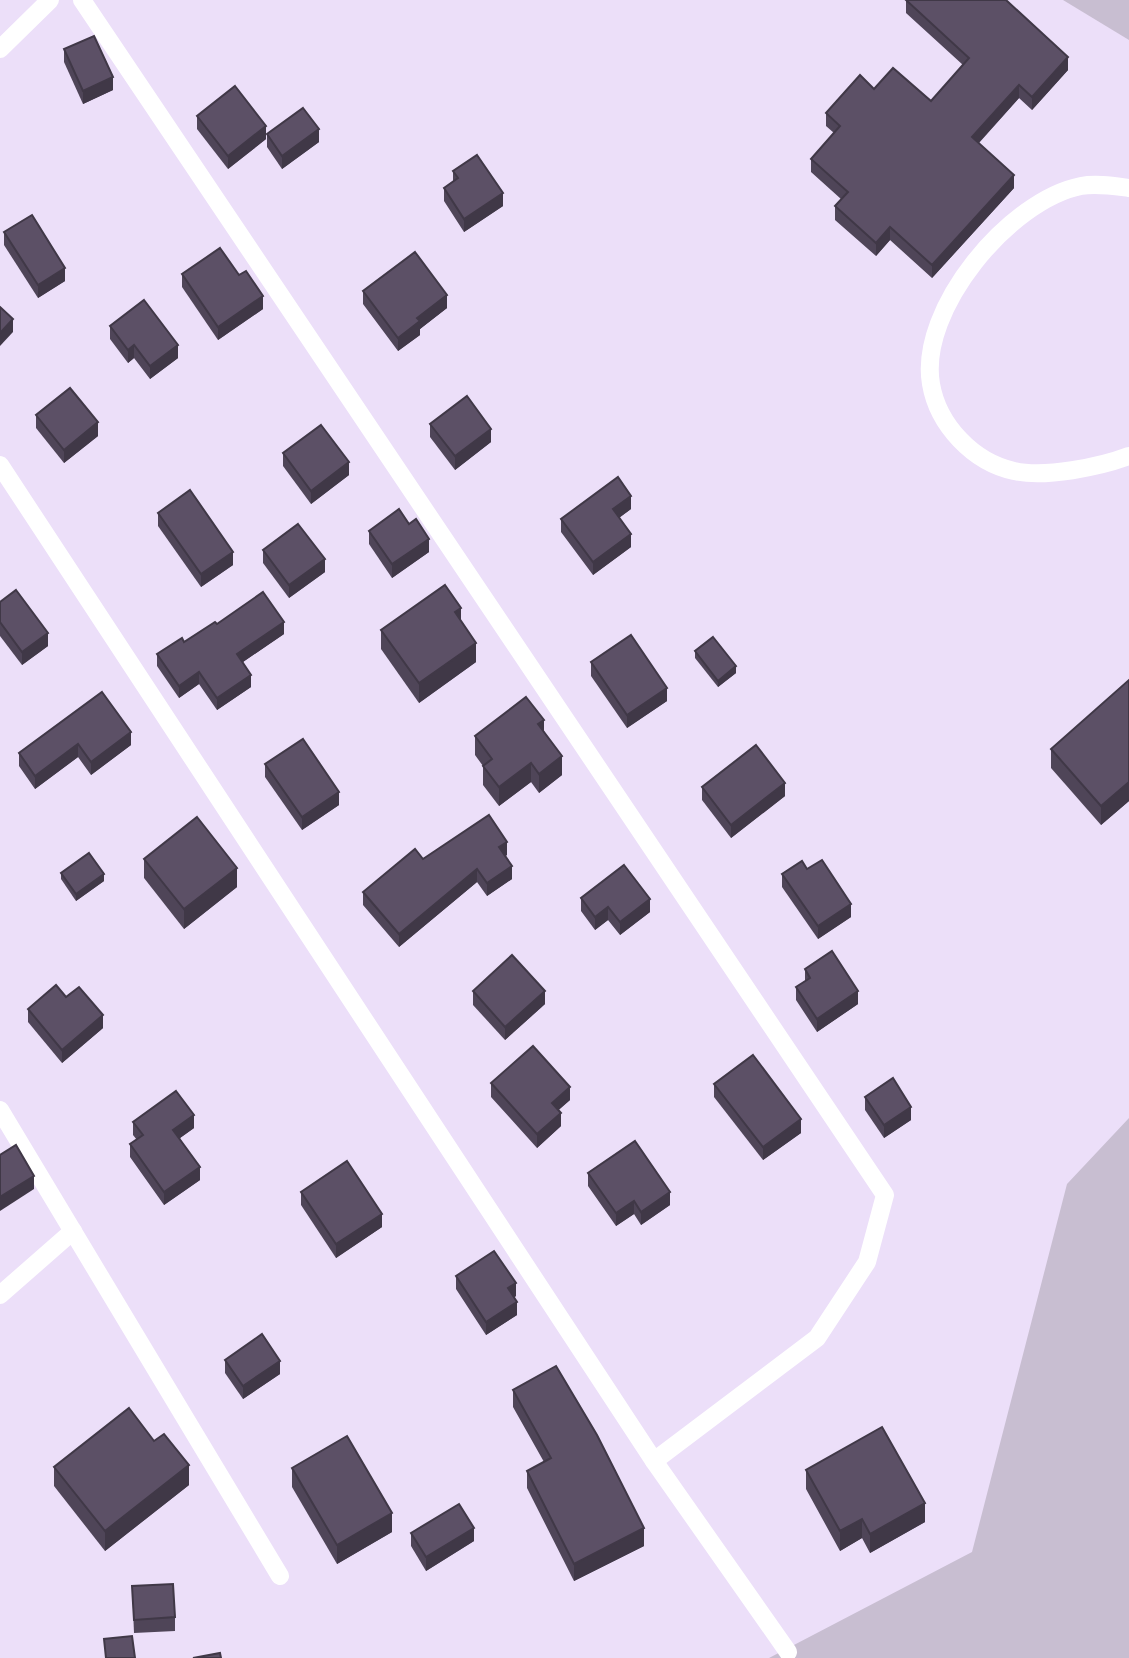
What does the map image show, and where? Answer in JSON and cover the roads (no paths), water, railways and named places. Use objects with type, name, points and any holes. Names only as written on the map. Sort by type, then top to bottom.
[{"type":"lane","points":[[0,49],[50,0]]},
{"type":"lane","points":[[82,0],[885,1195],[867,1262],[817,1338],[654,1461]]},
{"type":"lane","points":[[1129,188],[1082,186],[1049,198],[1011,224],[984,249],[943,314],[932,352],[931,383],[940,412],[959,441],[985,460],[1015,472],[1063,471],[1113,462],[1129,456]]},
{"type":"lane","points":[[0,465],[654,1461],[788,1652]]},
{"type":"lane","points":[[0,1110],[280,1576]]},
{"type":"lane","points":[[0,1295],[72,1231]]}]
